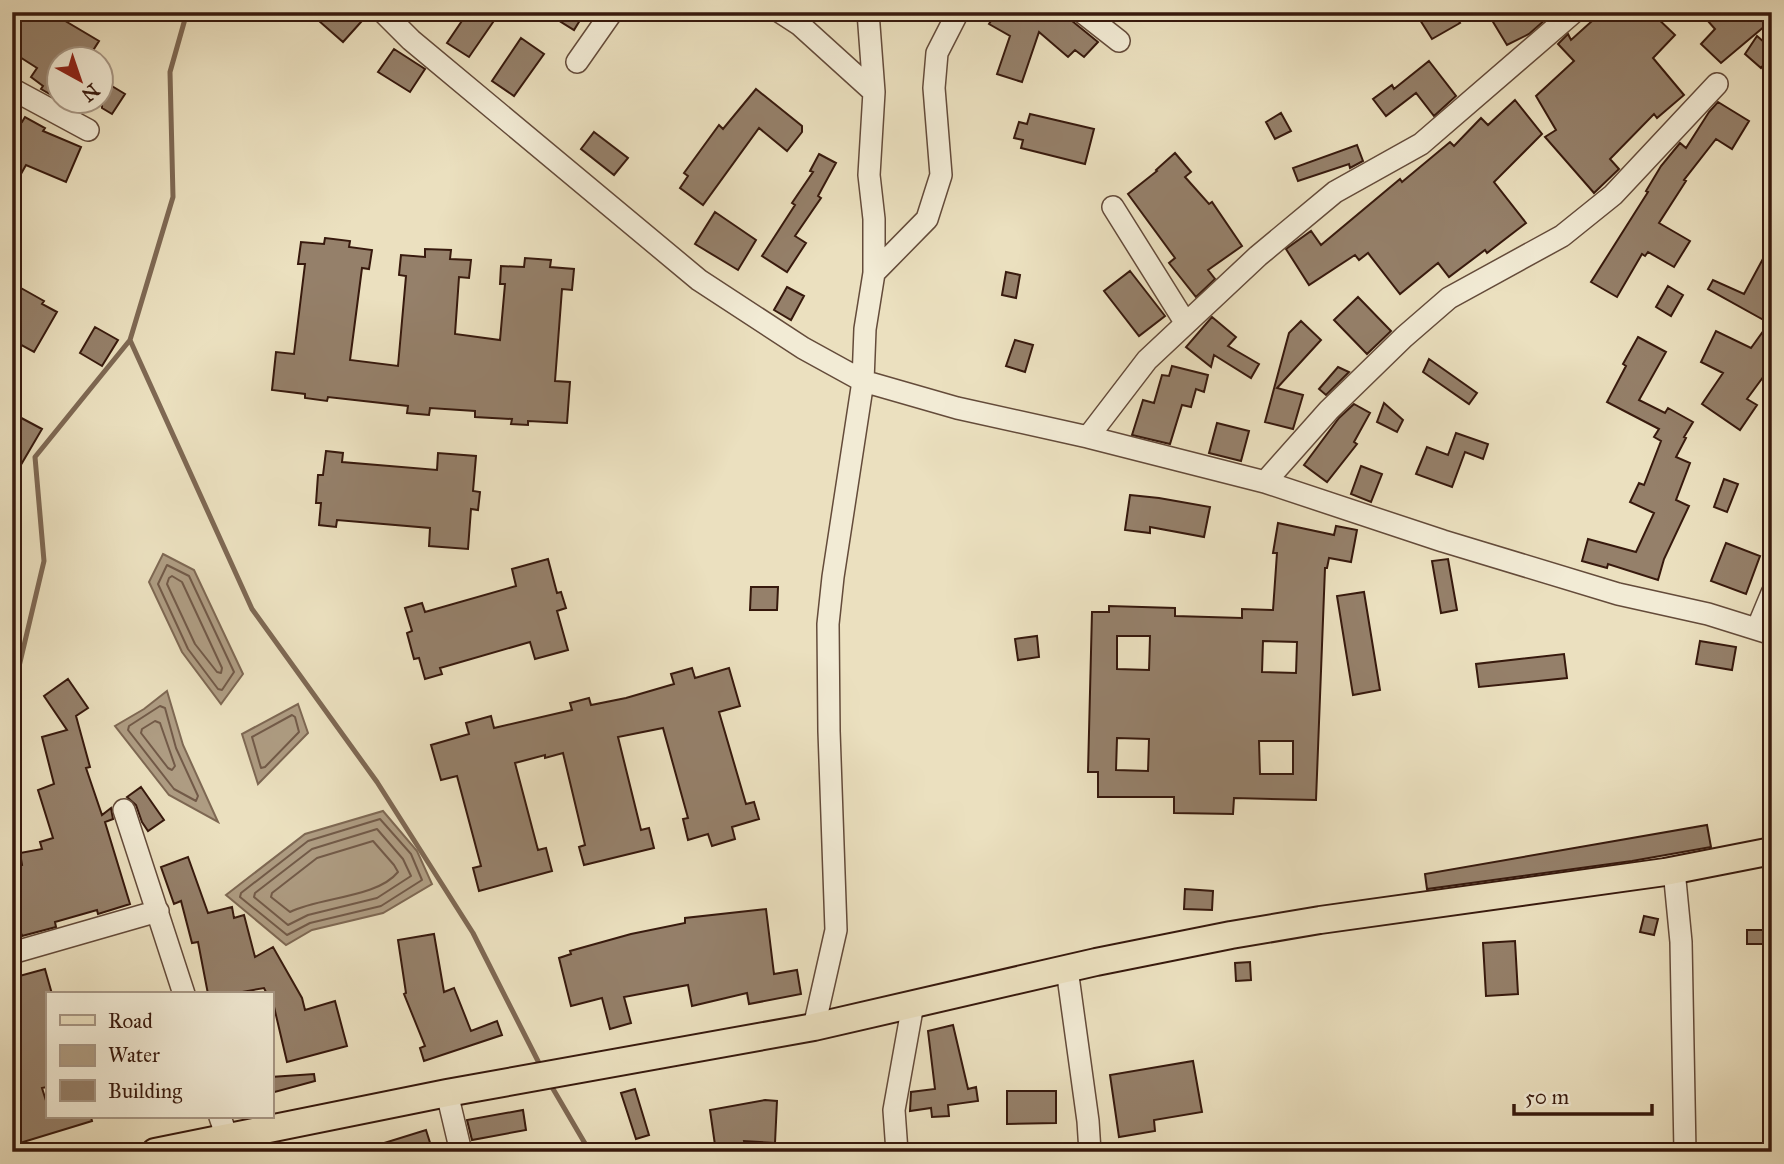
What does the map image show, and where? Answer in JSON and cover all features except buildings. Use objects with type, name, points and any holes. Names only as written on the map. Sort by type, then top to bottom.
[{"type":"main road","points":[[155,1152],[223,1127],[447,1093],[814,1027],[1067,969],[1231,935],[1674,870],[1772,851]]},
{"type":"street","points":[[577,62],[612,12]]},
{"type":"street","points":[[780,12],[800,25],[874,92]]},
{"type":"street","points":[[814,1027],[836,930],[828,624],[863,381],[865,329],[874,273],[874,219],[869,174],[874,92],[868,12]]},
{"type":"street","points":[[874,273],[927,219],[940,175],[934,88],[937,53],[958,12]]},
{"type":"street","points":[[1082,12],[1119,41]]},
{"type":"street","points":[[1088,437],[1147,360],[1258,256],[1335,192],[1422,144],[1574,12]]},
{"type":"street","points":[[385,13],[411,40],[699,280],[803,348],[863,381],[957,408],[1265,481],[1443,541],[1606,590],[1708,614],[1764,632],[1772,593]]},
{"type":"street","points":[[1265,481],[1329,410],[1404,337],[1449,298],[1562,236],[1612,195],[1717,84]]},
{"type":"street","points":[[12,89],[88,130]]},
{"type":"street","points":[[1113,207],[1185,322]]},
{"type":"street","points":[[124,810],[183,992]]},
{"type":"street","points":[[1674,870],[1681,942],[1685,1152]]},
{"type":"street","points":[[12,953],[158,911]]},
{"type":"street","points":[[1067,969],[1090,1152]]},
{"type":"street","points":[[897,1152],[894,1110],[913,1004]]},
{"type":"street","points":[[447,1093],[461,1152]]},
{"type":"water","points":[[163,554],[194,570],[243,674],[221,704],[182,652],[149,582]]},
{"type":"water","points":[[167,691],[183,745],[218,822],[169,795],[115,726]]},
{"type":"water","points":[[298,704],[308,733],[258,784],[242,734]]},
{"type":"water","points":[[383,811],[417,851],[432,884],[383,913],[312,930],[286,945],[226,895],[305,834]]},
{"type":"waterway","points":[[12,679],[17,675],[44,561],[35,457],[130,340],[173,197],[170,72],[187,12]]},
{"type":"waterway","points":[[130,340],[252,609],[377,782],[473,933],[541,1067]]},
{"type":"waterway","points":[[549,1082],[590,1152]]}]
